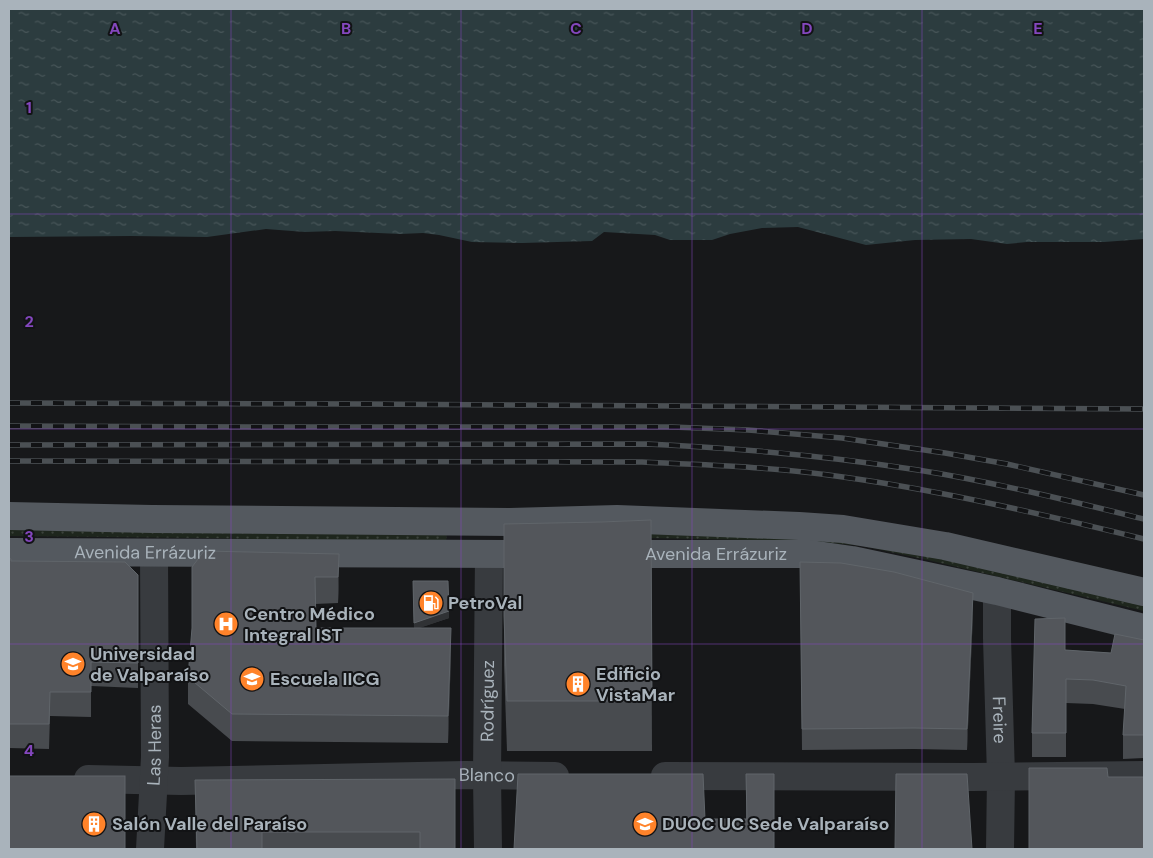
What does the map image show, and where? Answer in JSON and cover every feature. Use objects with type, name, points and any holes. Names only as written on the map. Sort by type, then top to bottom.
[{"type":"main road","name":"Avenida Errázuriz","points":[[9,516],[500,522],[617,519],[799,526],[843,529],[945,546],[1144,592]]},
{"type":"main road","name":"Avenida Errázuriz","points":[[9,552],[810,554],[852,560],[997,590],[1144,628]]},
{"type":"street","name":"Las Heras","points":[[150,849],[155,748],[154,553]]},
{"type":"street","name":"Rodríguez","points":[[488,849],[486,776],[489,554]]},
{"type":"street","name":"Freire","points":[[997,590],[1001,776],[1000,849]]},
{"type":"street","points":[[636,776],[1144,775]]},
{"type":"street","name":"Blanco","points":[[67,779],[181,781],[577,776]]},
{"type":"shaded area","points":[[9,529],[447,531],[446,543],[9,536]]},
{"type":"shaded area","points":[[646,529],[879,541],[1144,603],[1144,611],[863,546],[808,541],[650,538]]},
{"type":"water","points":[[9,9],[1144,9],[1144,239],[1104,242],[1027,242],[1007,244],[971,239],[915,240],[866,245],[798,227],[762,228],[730,234],[712,240],[670,240],[655,235],[604,232],[592,241],[522,243],[472,242],[423,233],[305,232],[266,229],[207,237],[9,237]]},
{"type":"building","name":"Edificio VistaMar","points":[[651,520],[652,701],[507,701],[504,616],[504,524]]},
{"type":"building","points":[[204,551],[339,554],[338,577],[315,577],[316,628],[451,628],[448,716],[232,714],[188,677],[192,628],[192,567]]},
{"type":"building","name":"Universidad de Valparaíso","points":[[9,558],[11,561],[125,562],[138,575],[138,663],[91,662],[91,692],[50,692],[49,724],[9,724]]},
{"type":"building","points":[[800,562],[841,563],[894,572],[973,593],[967,729],[802,729]]},
{"type":"building","name":"PetroVal","points":[[413,581],[448,581],[449,611],[414,623]]},
{"type":"building","points":[[1065,618],[1065,650],[1111,653],[1115,634],[1144,640],[1144,735],[1123,735],[1126,686],[1093,680],[1066,679],[1066,733],[1032,733],[1035,619]]},
{"type":"building","points":[[1029,768],[1107,768],[1108,777],[1144,777],[1144,849],[1029,849]]},
{"type":"building","name":"DUOC UC Sede Valparaíso","points":[[518,774],[703,774],[705,819],[747,819],[746,774],[774,774],[774,849],[514,849]]},
{"type":"building","points":[[896,774],[967,774],[972,849],[895,849]]},
{"type":"building","points":[[9,776],[125,776],[125,849],[9,849]]},
{"type":"building","points":[[455,779],[455,849],[420,849],[420,832],[262,832],[262,849],[197,849],[195,780]]},
{"type":"railway","points":[[9,403],[1144,409]]},
{"type":"railway","points":[[9,426],[672,427],[748,430],[842,438],[945,453],[1007,464],[1144,495]]},
{"type":"railway","points":[[9,445],[647,444],[715,448],[783,453],[918,470],[1003,486],[1144,519]]},
{"type":"railway","points":[[9,461],[642,462],[743,467],[818,474],[919,489],[1144,539]]},
{"type":"place","name":"PetroVal","points":[[431,603]]},
{"type":"place","name":"Centro Médico Integral IST","points":[[226,624]]},
{"type":"place","name":"Universidad de Valparaíso","points":[[73,664]]},
{"type":"place","name":"Escuela IICG","points":[[252,679]]},
{"type":"place","name":"Edificio VistaMar","points":[[578,684]]},
{"type":"place","name":"Salón Valle del Paraíso","points":[[94,824]]},
{"type":"place","name":"DUOC UC Sede Valparaíso","points":[[645,824]]}]
